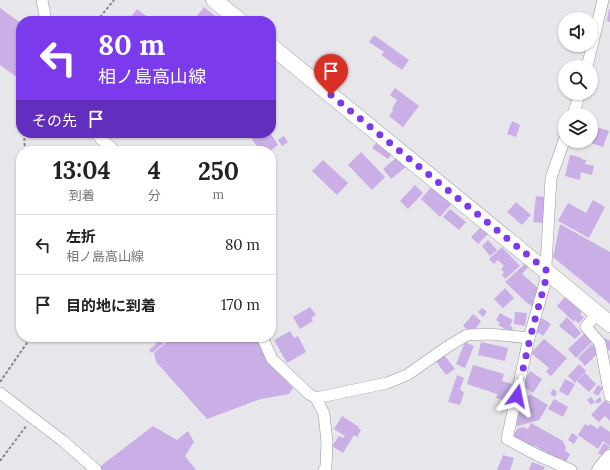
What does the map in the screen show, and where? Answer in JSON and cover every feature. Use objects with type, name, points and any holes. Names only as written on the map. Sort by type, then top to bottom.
[{"type":"main road","points":[[214,0],[234,16]]},
{"type":"main road","points":[[276,50],[610,324]]},
{"type":"main road","points":[[600,470],[610,458]]},
{"type":"street","points":[[42,0],[45,16]]},
{"type":"street","points":[[589,60],[603,0]]},
{"type":"street","points":[[100,138],[110,146]]},
{"type":"street","points":[[562,148],[552,178],[545,283],[530,338],[507,439],[571,470]]},
{"type":"street","points":[[597,313],[586,327],[600,343],[610,396]]},
{"type":"street","points":[[316,398],[387,383],[408,375],[447,347],[467,335],[490,334],[530,338]]},
{"type":"street","points":[[264,342],[272,359],[309,394],[316,398],[324,414],[327,442],[326,468],[324,470]]},
{"type":"street","points":[[0,393],[63,441],[96,470]]},
{"type":"path","points":[[101,16],[114,0]]},
{"type":"path","points":[[0,382],[28,342]]},
{"type":"path","points":[[0,461],[32,418]]},
{"type":"building","points":[[0,6],[1,9],[16,20],[16,76],[0,65]]},
{"type":"building","points":[[204,7],[215,16],[197,16]]},
{"type":"building","points":[[137,9],[146,16],[132,16]]},
{"type":"building","points":[[610,9],[610,22],[607,21]]},
{"type":"building","points":[[374,35],[409,60],[402,70],[381,55],[384,52],[369,42]]},
{"type":"building","points":[[395,88],[419,106],[403,127],[389,116],[393,111],[392,109],[397,100],[390,95]]},
{"type":"building","points":[[512,121],[520,125],[516,137],[507,134]]},
{"type":"building","points":[[598,127],[609,131],[603,147],[598,145]]},
{"type":"building","points":[[284,136],[288,142],[282,146],[278,140]]},
{"type":"building","points":[[251,138],[273,138],[278,145],[276,146],[257,146]]},
{"type":"building","points":[[378,141],[393,152],[388,159],[372,148]]},
{"type":"building","points":[[361,152],[385,177],[372,190],[348,165]]},
{"type":"building","points":[[570,155],[580,157],[581,159],[586,160],[585,164],[594,166],[592,175],[581,172],[580,180],[565,176]]},
{"type":"building","points":[[397,157],[406,167],[391,179],[383,169]]},
{"type":"building","points":[[323,160],[348,183],[337,195],[312,171]]},
{"type":"building","points":[[415,185],[423,193],[408,209],[400,201]]},
{"type":"building","points":[[433,185],[453,202],[440,217],[421,199]]},
{"type":"building","points":[[536,196],[545,197],[543,223],[533,222]]},
{"type":"building","points":[[593,200],[605,207],[589,238],[558,221],[568,203],[586,213]]},
{"type":"building","points":[[516,202],[531,215],[522,225],[507,212]]},
{"type":"building","points":[[450,209],[466,222],[459,230],[443,217]]},
{"type":"building","points":[[560,224],[610,252],[610,304],[553,257]]},
{"type":"building","points":[[483,225],[490,232],[478,244],[471,237]]},
{"type":"building","points":[[488,240],[497,250],[490,256],[482,246]]},
{"type":"building","points":[[502,247],[520,266],[505,279],[502,275],[504,272],[501,269],[504,266],[498,260],[494,264],[489,259]]},
{"type":"building","points":[[527,262],[530,265],[522,274],[538,288],[533,299],[536,301],[533,307],[505,282]]},
{"type":"building","points":[[505,288],[514,298],[503,308],[494,299]]},
{"type":"building","points":[[565,297],[582,312],[580,314],[584,317],[579,323],[575,320],[574,322],[557,306]]},
{"type":"building","points":[[310,307],[316,315],[311,318],[313,321],[300,329],[293,317]]},
{"type":"building","points":[[482,308],[487,312],[483,317],[478,312]]},
{"type":"building","points":[[515,312],[527,313],[525,326],[514,324]]},
{"type":"building","points":[[500,313],[513,320],[510,325],[513,328],[511,332],[498,325],[500,323],[496,320]]},
{"type":"building","points":[[473,314],[481,321],[476,328],[468,330],[463,326]]},
{"type":"building","points":[[567,317],[581,333],[575,339],[559,326]]},
{"type":"building","points":[[542,318],[551,324],[543,336],[534,330]]},
{"type":"building","points":[[290,331],[294,338],[298,336],[306,352],[287,363],[275,342],[276,339]]},
{"type":"building","points":[[585,333],[593,341],[576,358],[568,349]]},
{"type":"building","points":[[605,338],[609,341],[610,339],[610,351],[602,342]]},
{"type":"building","points":[[544,339],[567,358],[551,376],[546,372],[549,368],[531,353]]},
{"type":"building","points":[[158,342],[162,342],[163,344],[152,353],[149,350]]},
{"type":"building","points":[[166,342],[260,342],[270,363],[293,388],[289,394],[261,399],[207,419],[156,362],[154,353]]},
{"type":"building","points":[[465,342],[474,346],[465,368],[456,364]]},
{"type":"building","points":[[481,342],[508,348],[505,361],[478,355]]},
{"type":"building","points":[[592,344],[599,352],[585,366],[578,358]]},
{"type":"building","points":[[445,356],[455,369],[446,375],[436,361]]},
{"type":"building","points":[[579,364],[586,371],[575,383],[568,376]]},
{"type":"building","points":[[473,365],[504,374],[502,381],[512,384],[506,401],[496,398],[497,394],[467,384]]},
{"type":"building","points":[[530,371],[542,379],[533,393],[521,385]]},
{"type":"building","points":[[585,373],[596,384],[589,392],[577,381]]},
{"type":"building","points":[[457,375],[464,378],[460,389],[464,393],[460,405],[448,402]]},
{"type":"building","points":[[565,379],[575,384],[568,396],[559,391]]},
{"type":"building","points":[[598,385],[603,388],[598,396],[593,393]]},
{"type":"building","points":[[553,389],[557,392],[555,397],[550,394]]},
{"type":"building","points":[[530,394],[548,405],[539,420],[518,426],[514,424],[519,408],[521,409],[524,405],[522,404],[526,396],[528,397]]},
{"type":"building","points":[[591,397],[595,402],[591,405],[587,400]]},
{"type":"building","points":[[600,397],[602,401],[597,404],[595,401]]},
{"type":"building","points":[[554,399],[568,407],[563,417],[548,409]]},
{"type":"building","points":[[605,400],[610,404],[610,421],[605,416],[599,422],[591,415]]},
{"type":"building","points":[[342,416],[359,427],[358,428],[361,430],[357,437],[354,435],[343,453],[332,446],[339,436],[343,438],[345,436],[334,429]]},
{"type":"building","points":[[531,423],[563,441],[566,448],[565,451],[570,454],[566,462],[560,458],[559,460],[533,445],[532,448],[513,436],[518,428],[523,427],[528,429]]},
{"type":"building","points":[[585,424],[588,426],[590,424],[598,429],[600,425],[610,432],[610,446],[603,441],[598,449],[578,435]]},
{"type":"building","points":[[153,426],[177,440],[188,431],[194,442],[185,456],[196,470],[100,470],[98,468]]},
{"type":"building","points":[[572,433],[578,437],[574,444],[568,440]]},
{"type":"building","points":[[604,443],[610,447],[603,456],[598,453]]},
{"type":"building","points":[[503,455],[514,458],[510,470],[497,470]]},
{"type":"building","points":[[532,462],[545,467],[543,470],[529,470]]},
{"type":"route","points":[[331,95],[546,270],[545,283],[530,338],[517,396]]}]
